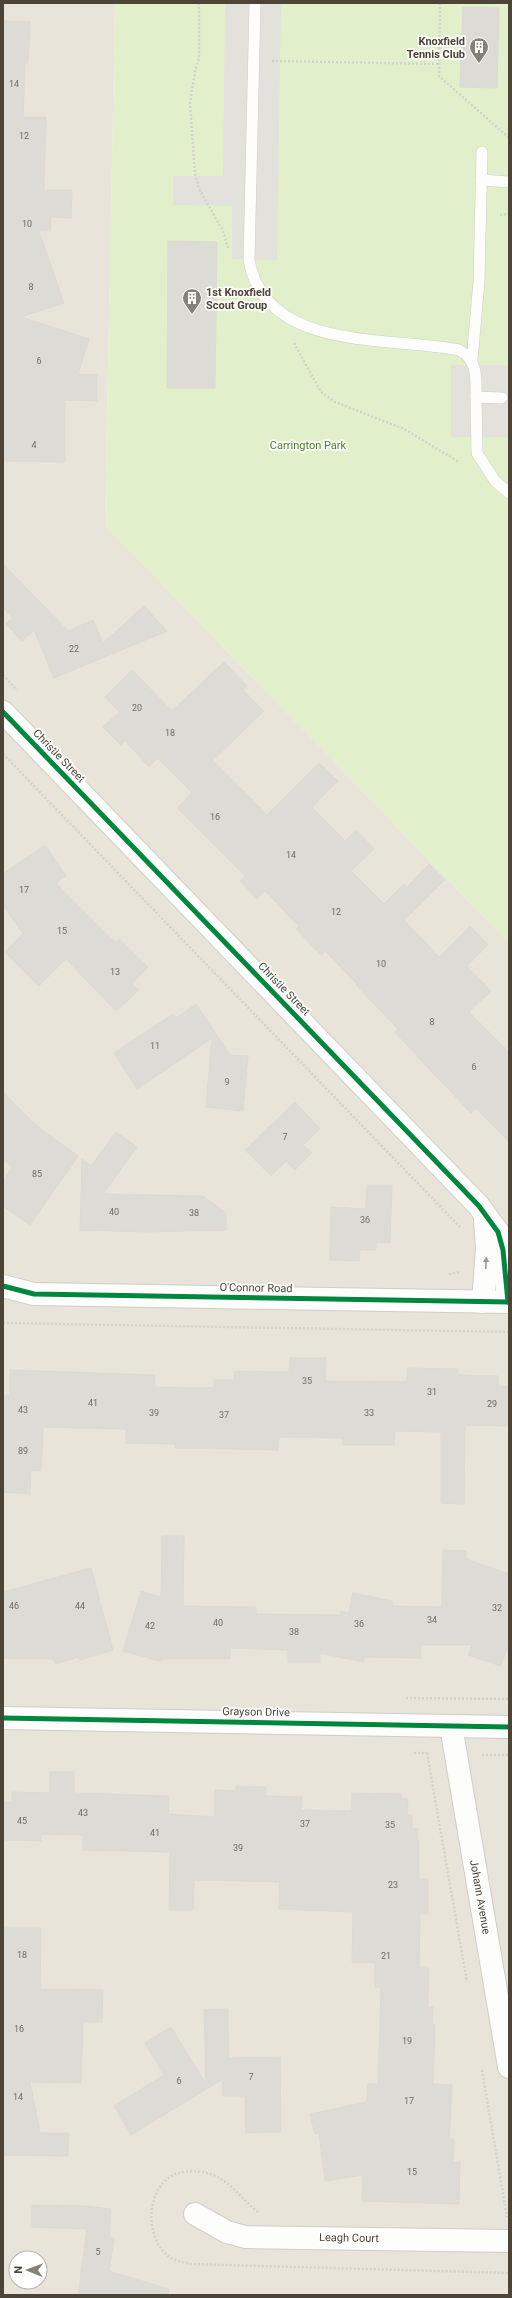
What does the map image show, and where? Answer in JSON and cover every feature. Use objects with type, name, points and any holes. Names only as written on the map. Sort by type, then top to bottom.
[{"type":"street","name":"Christie Street","points":[[3,712],[464,1190],[498,1232],[503,1250],[509,1302]]},
{"type":"street","points":[[483,1302],[487,1249],[485,1216]]},
{"type":"street","name":"O'Connor Road","points":[[3,1286],[34,1294],[509,1302]]},
{"type":"street","name":"O'Connor Road","points":[[3,1301],[34,1294]]},
{"type":"street","name":"Grayson Drive","points":[[3,1718],[509,1727]]},
{"type":"street","name":"Johann Avenue","points":[[451,1726],[509,2067]]},
{"type":"street","name":"Leagh Court","points":[[195,2214],[226,2232],[245,2237],[509,2241]]},
{"type":"lane","points":[[255,3],[249,260],[252,275],[266,298],[289,317],[309,328],[352,338],[459,350],[472,360]]},
{"type":"lane","points":[[482,152],[479,281],[472,360],[476,372],[478,453],[495,481],[509,493]]},
{"type":"lane","points":[[481,180],[509,182]]},
{"type":"lane","points":[[476,397],[502,398]]},
{"type":"path","points":[[199,3],[199,58],[195,71],[190,104],[195,174],[199,189],[223,231],[229,254]]},
{"type":"path","points":[[440,3],[439,76],[509,138]]},
{"type":"path","points":[[440,40],[462,40]]},
{"type":"path","points":[[254,61],[439,64]]},
{"type":"path","points":[[289,338],[321,392],[335,402],[404,429],[485,478],[495,481]]},
{"type":"path","points":[[3,754],[462,1228]]},
{"type":"path","points":[[3,1323],[509,1332]]},
{"type":"path","points":[[477,1755],[509,1755]]},
{"type":"shaded area","points":[[3,3],[115,3],[105,525],[509,943],[509,2295],[3,2295]]},
{"type":"shaded area","points":[[225,3],[281,3],[277,260],[232,259],[232,206],[173,205],[173,176],[223,176]]},
{"type":"shaded area","points":[[451,365],[509,365],[509,437],[451,437]]},
{"type":"green space","name":"Carrington Park","points":[[115,3],[509,3],[509,943],[105,525]]},
{"type":"building","name":"Knoxfield Tennis Club","points":[[463,7],[499,8],[497,88],[460,87]]},
{"type":"building","points":[[3,21],[30,22],[28,63],[25,63],[23,117],[46,117],[44,190],[72,190],[71,218],[51,217],[50,231],[39,231],[64,303],[21,317],[89,339],[78,374],[97,375],[97,401],[65,400],[65,462],[3,461]]},
{"type":"building","name":"1st Knoxfield Scout Group","points":[[168,241],[217,242],[215,388],[167,388]]},
{"type":"building","points":[[3,564],[68,631],[93,620],[103,643],[144,606],[167,631],[54,678],[34,630],[22,641],[6,624],[13,618],[3,608]]},
{"type":"building","points":[[224,662],[247,686],[243,690],[264,711],[213,760],[267,815],[319,763],[338,781],[312,807],[345,841],[356,830],[374,849],[351,871],[384,904],[404,884],[407,887],[429,864],[445,880],[404,920],[439,957],[470,926],[488,945],[467,966],[491,991],[469,1012],[509,1052],[509,1142],[476,1108],[471,1113],[395,1032],[398,1029],[356,985],[357,984],[325,951],[321,955],[296,929],[299,926],[265,891],[257,899],[240,881],[245,876],[177,808],[192,793],[158,758],[149,767],[125,741],[121,745],[103,727],[119,712],[105,697],[132,670],[172,711]]},
{"type":"building","points":[[45,845],[66,876],[56,883],[116,943],[120,939],[148,967],[132,983],[139,990],[116,1011],[66,959],[39,986],[5,952],[23,934],[3,905],[3,874]]},
{"type":"building","points":[[196,1004],[230,1055],[248,1056],[243,1111],[206,1107],[212,1038],[137,1089],[114,1053],[173,1014],[176,1018]]},
{"type":"building","points":[[3,1092],[37,1126],[78,1156],[30,1225],[3,1206],[3,1181],[13,1167],[3,1160]]},
{"type":"building","points":[[295,1102],[320,1129],[303,1145],[312,1153],[295,1170],[286,1161],[271,1176],[245,1150]]},
{"type":"building","points":[[116,1132],[137,1147],[103,1194],[203,1196],[226,1213],[226,1230],[146,1232],[80,1230],[82,1159],[91,1166]]},
{"type":"building","points":[[367,1185],[392,1185],[390,1243],[376,1242],[376,1250],[360,1250],[359,1261],[330,1260],[331,1207],[366,1209]]},
{"type":"building","points":[[290,1358],[326,1358],[325,1381],[407,1382],[408,1368],[458,1369],[458,1375],[498,1376],[498,1386],[509,1387],[509,1421],[507,1421],[507,1426],[465,1425],[464,1504],[441,1503],[441,1432],[395,1431],[394,1445],[343,1445],[343,1438],[279,1437],[278,1450],[175,1448],[175,1444],[126,1443],[126,1429],[43,1427],[41,1471],[31,1470],[30,1494],[3,1492],[3,1395],[10,1395],[10,1370],[155,1375],[155,1387],[205,1388],[214,1387],[214,1380],[234,1380],[234,1371],[289,1372]]},
{"type":"building","points":[[162,1536],[184,1536],[183,1606],[256,1607],[256,1614],[341,1615],[341,1611],[349,1613],[353,1593],[392,1601],[392,1606],[442,1607],[443,1550],[466,1551],[466,1559],[509,1574],[509,1642],[501,1666],[468,1655],[472,1645],[421,1645],[421,1658],[365,1657],[363,1662],[320,1653],[320,1662],[288,1662],[288,1650],[230,1648],[230,1659],[161,1659],[160,1661],[123,1651],[141,1591],[161,1597]]},
{"type":"building","points":[[91,1568],[113,1650],[80,1660],[79,1657],[55,1664],[54,1659],[3,1658],[3,1592]]},
{"type":"building","points":[[50,1772],[74,1772],[74,1793],[169,1796],[168,1814],[215,1817],[215,1790],[236,1791],[236,1786],[266,1787],[266,1796],[302,1797],[301,1810],[352,1811],[352,1793],[401,1794],[401,1798],[408,1799],[407,1815],[412,1815],[412,1829],[418,1829],[417,1841],[419,1841],[419,1879],[428,1879],[428,1914],[420,1914],[419,1968],[429,1968],[428,2007],[433,2007],[432,2024],[435,2024],[433,2084],[452,2085],[449,2139],[454,2139],[453,2162],[460,2162],[459,2204],[362,2201],[363,2175],[325,2181],[319,2133],[315,2134],[310,2114],[367,2102],[368,2084],[378,2084],[381,1987],[375,1987],[375,1963],[352,1962],[353,1912],[279,1909],[280,1882],[194,1880],[193,1910],[169,1910],[170,1852],[83,1850],[83,1835],[41,1834],[41,1841],[3,1840],[3,1802],[12,1802],[12,1792],[50,1793]]},
{"type":"building","points":[[3,1928],[41,1928],[40,1989],[103,1990],[102,2022],[83,2022],[81,2083],[30,2082],[40,2133],[69,2133],[68,2156],[3,2155]]},
{"type":"building","points":[[228,2009],[229,2058],[280,2057],[281,2132],[246,2133],[245,2096],[223,2096],[223,2079],[131,2135],[114,2106],[164,2075],[145,2043],[171,2027],[206,2084],[204,2010]]},
{"type":"building","points":[[32,2205],[86,2206],[111,2209],[109,2237],[114,2238],[109,2271],[169,2289],[168,2295],[78,2295],[87,2229],[32,2227]]},
{"type":"cycle path","points":[[3,712],[479,1206],[498,1232],[503,1250],[508,1302]]},
{"type":"cycle path","points":[[3,1286],[34,1294],[509,1302]]},
{"type":"cycle path","points":[[3,1718],[509,1727]]},
{"type":"place","name":"Knoxfield Tennis Club","points":[[479,64]]},
{"type":"place","name":"1st Knoxfield Scout Group","points":[[192,315]]}]
